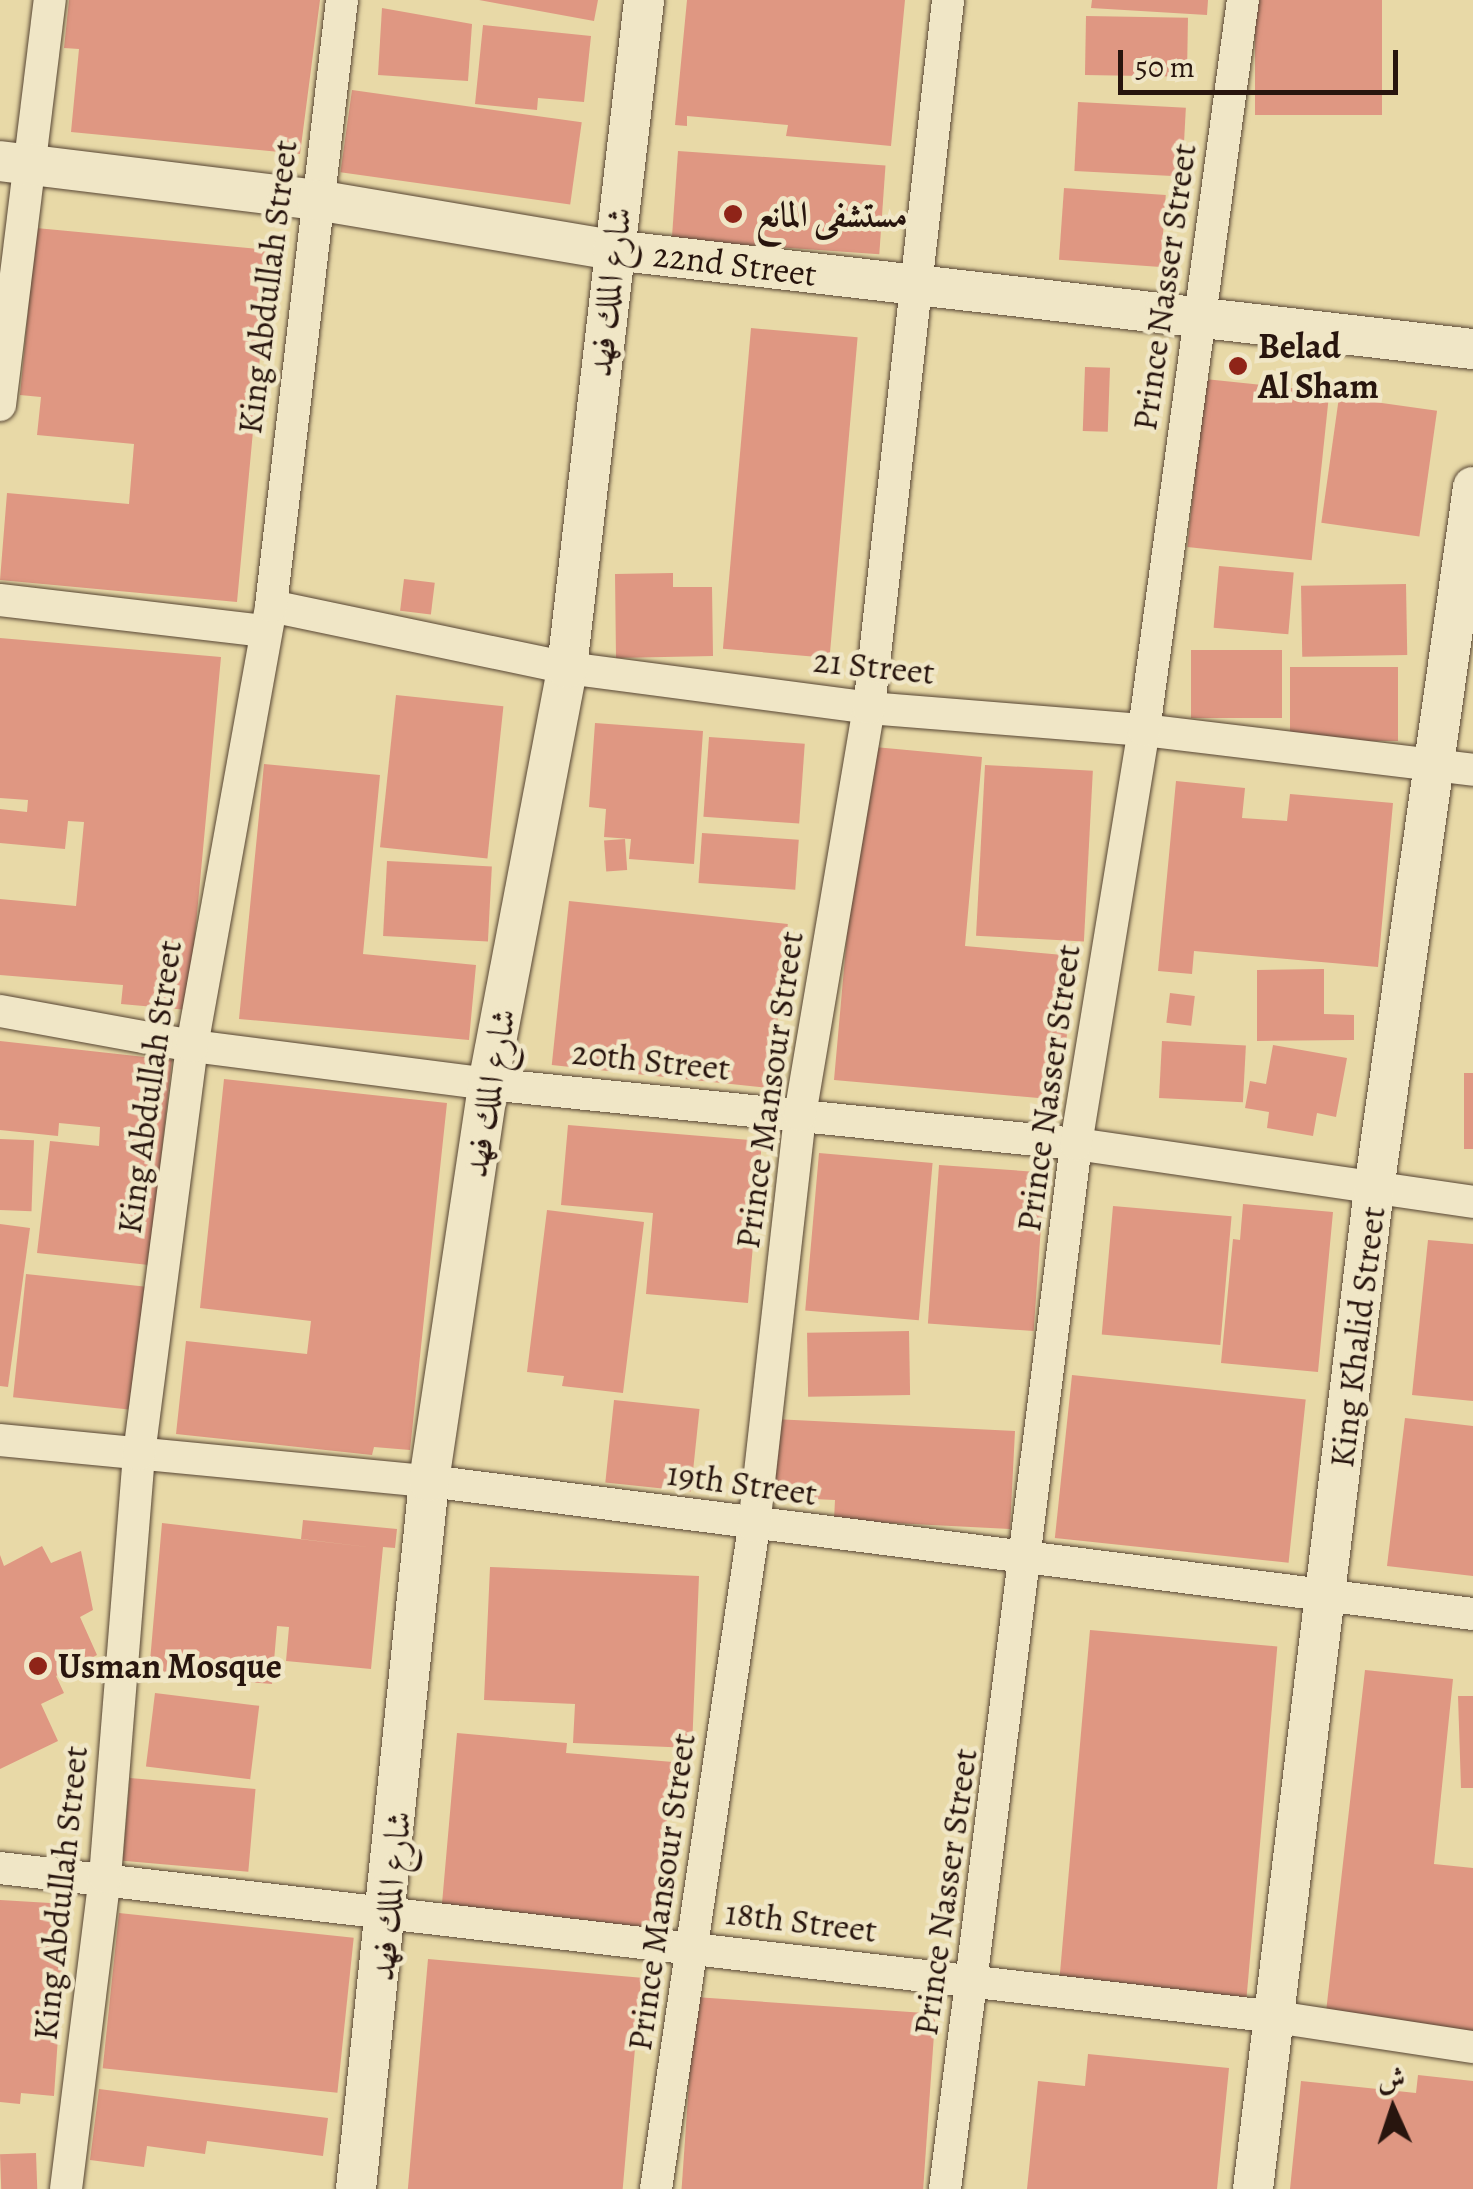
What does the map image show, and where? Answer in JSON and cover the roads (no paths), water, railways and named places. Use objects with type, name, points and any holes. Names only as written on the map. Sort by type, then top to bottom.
[{"type":"street","points":[[0,406],[16,162],[50,0]]},
{"type":"street","name":"King Abdullah Street","points":[[66,2189],[105,1877],[139,1454],[192,1046],[267,618],[342,0]]},
{"type":"street","name":"شارع الملك فهد","points":[[356,2189],[390,1910],[429,1481],[488,1084],[567,668],[644,0]]},
{"type":"street","name":"Prince Mansour Street","points":[[656,2189],[754,1526],[800,1116],[869,708],[912,284],[948,0]]},
{"type":"street","name":"Prince Nasser Street","points":[[945,2189],[1028,1560],[1076,1144],[1144,730],[1243,0]]},
{"type":"street","name":"22nd Street","points":[[16,162],[317,200],[613,250],[1473,349]]},
{"type":"street","name":"King Khalid Street","points":[[1253,2189],[1374,1189],[1455,767],[1473,487]]},
{"type":"street","name":"21 Street","points":[[0,600],[267,618],[567,668],[869,708],[1144,730],[1455,767]]},
{"type":"street","name":"20th Street","points":[[0,1011],[192,1046],[488,1084],[1076,1144],[1473,1202]]},
{"type":"street","name":"19th Street","points":[[0,1440],[429,1481],[754,1526],[1473,1614]]},
{"type":"street","name":"18th Street","points":[[0,1868],[390,1910],[1276,2017],[1473,2047]]},
{"type":"place","name":"مستشفى المانع","points":[[733,214]]},
{"type":"place","name":"Belad Al Sham","points":[[1238,366]]},
{"type":"place","name":"Usman Mosque","points":[[38,1666]]}]
